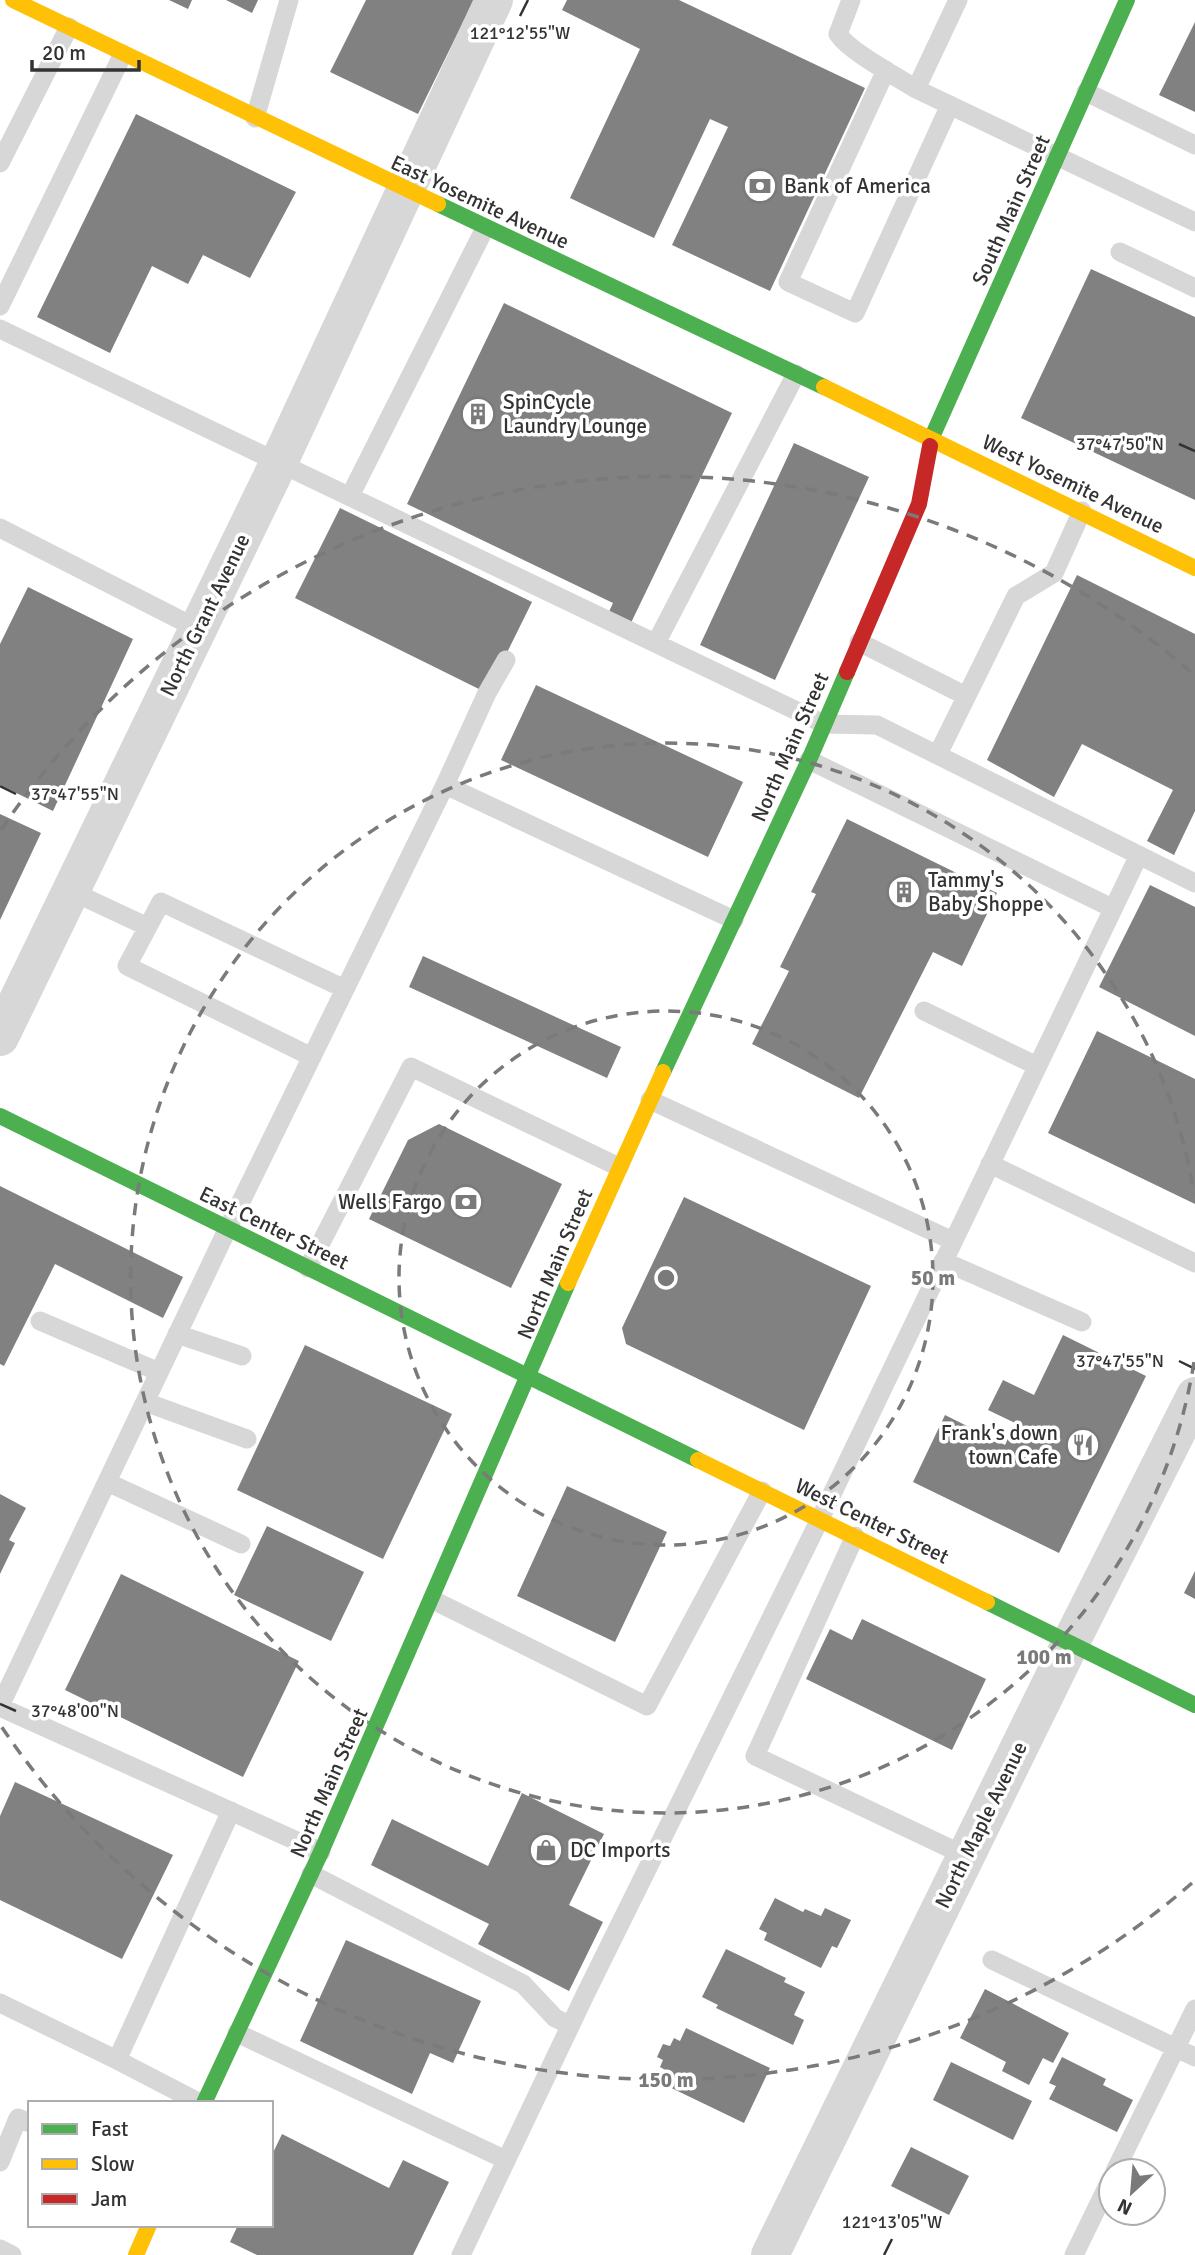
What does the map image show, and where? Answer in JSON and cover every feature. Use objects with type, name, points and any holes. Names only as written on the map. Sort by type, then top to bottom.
[{"type":"main road","name":"East Yosemite Avenue","points":[[13,0],[405,190],[932,438]]},
{"type":"main road","name":"South Main Street","points":[[932,438],[1126,0]]},
{"type":"main road","name":"West Yosemite Avenue","points":[[932,438],[1195,568]]},
{"type":"main road","name":"North Main Street","points":[[203,2101],[321,1852],[433,1600],[619,1167],[824,724],[919,504],[932,438]]},
{"type":"main road","name":"East Center Street","points":[[0,1116],[529,1378]]},
{"type":"main road","name":"West Center Street","points":[[529,1378],[1195,1705]]},
{"type":"main road","points":[[136,2255],[148,2227]]},
{"type":"street","name":"North Grant Avenue","points":[[0,1037],[279,462],[494,0]]},
{"type":"street","name":"North Maple Avenue","points":[[770,2255],[1195,1396]]},
{"type":"lane","points":[[255,118],[289,0]]},
{"type":"lane","points":[[851,0],[838,34],[843,42],[886,70],[916,89],[1195,222]]},
{"type":"lane","points":[[916,89],[958,0]]},
{"type":"lane","points":[[0,163],[69,27]]},
{"type":"lane","points":[[0,306],[123,54]]},
{"type":"lane","points":[[886,70],[788,282],[855,313],[950,104]]},
{"type":"lane","points":[[1086,92],[1195,145]]},
{"type":"lane","points":[[350,496],[485,228]]},
{"type":"lane","points":[[1120,252],[1195,288]]},
{"type":"lane","points":[[0,330],[824,724],[877,725],[1195,883]]},
{"type":"lane","points":[[656,643],[796,374]]},
{"type":"lane","points":[[938,754],[1016,596],[1054,573],[1082,511]]},
{"type":"lane","points":[[0,528],[198,629]]},
{"type":"lane","points":[[859,642],[966,696]]},
{"type":"lane","points":[[321,1852],[0,1706],[228,1228],[445,785],[487,693],[506,660]]},
{"type":"lane","points":[[808,760],[1112,908]]},
{"type":"lane","points":[[445,785],[734,920]]},
{"type":"lane","points":[[461,2255],[570,2025],[820,1519],[1139,855]]},
{"type":"lane","points":[[71,891],[148,927]]},
{"type":"lane","points":[[312,1056],[127,966],[161,902],[345,989]]},
{"type":"lane","points":[[924,1011],[1037,1066]]},
{"type":"lane","points":[[309,1268],[411,1067],[619,1167]]},
{"type":"lane","points":[[650,1100],[953,1241]]},
{"type":"lane","points":[[990,1164],[1195,1264]]},
{"type":"lane","points":[[943,1261],[1082,1322]]},
{"type":"lane","points":[[40,1321],[159,1372]]},
{"type":"lane","points":[[177,1334],[242,1356]]},
{"type":"lane","points":[[145,1402],[247,1439]]},
{"type":"lane","points":[[107,1482],[241,1544]]},
{"type":"lane","points":[[433,1600],[647,1706],[762,1491]]},
{"type":"lane","points":[[855,1536],[755,1756],[966,1856]]},
{"type":"lane","points":[[117,2060],[231,1811]]},
{"type":"lane","points":[[311,1874],[523,1984],[555,2018],[570,2025]]},
{"type":"lane","points":[[992,1960],[1195,2057]]},
{"type":"lane","points":[[0,2003],[198,2101]]},
{"type":"lane","points":[[1122,2157],[1195,2008]]},
{"type":"lane","points":[[237,2033],[506,2160]]},
{"type":"lane","points":[[0,2162],[18,2118],[28,2122]]},
{"type":"lane","points":[[1074,2255],[1097,2208]]},
{"type":"lane","points":[[0,2249],[12,2255]]},
{"type":"building","points":[[169,0],[192,0],[188,9]]},
{"type":"building","points":[[226,0],[258,0],[252,13]]},
{"type":"building","points":[[366,0],[474,0],[418,114],[330,72]]},
{"type":"building","points":[[567,0],[679,0],[865,88],[770,291],[672,245],[728,127],[710,119],[654,238],[570,198],[640,49],[562,10]]},
{"type":"building","points":[[1195,22],[1195,112],[1159,95]]},
{"type":"building","points":[[136,114],[296,192],[250,278],[203,255],[188,284],[152,266],[110,353],[37,317]]},
{"type":"building","points":[[1091,269],[1195,317],[1195,500],[1021,418]]},
{"type":"building","points":[[504,303],[732,413],[629,627],[607,616],[613,603],[407,504]]},
{"type":"building","points":[[794,443],[869,477],[775,680],[700,645]]},
{"type":"building","points":[[340,508],[532,602],[487,693],[295,598]]},
{"type":"building","points":[[1077,575],[1195,634],[1195,811],[1174,855],[1147,841],[1173,790],[1082,744],[1054,797],[987,760]]},
{"type":"building","points":[[28,587],[133,639],[53,811],[0,785],[0,644]]},
{"type":"building","points":[[536,685],[743,782],[708,857],[501,760]]},
{"type":"building","points":[[0,814],[41,833],[0,920]]},
{"type":"building","points":[[847,819],[997,893],[962,966],[933,952],[859,1098],[752,1044],[789,971],[780,967],[816,894],[811,892]]},
{"type":"building","points":[[1150,885],[1195,907],[1195,1036],[1099,987]]},
{"type":"building","points":[[423,956],[621,1047],[607,1078],[409,987]]},
{"type":"building","points":[[1097,1031],[1195,1079],[1195,1204],[1048,1133]]},
{"type":"building","name":"Wells Fargo","points":[[439,1124],[562,1184],[511,1288],[369,1219],[408,1140]]},
{"type":"building","points":[[0,1186],[183,1277],[163,1318],[55,1264],[4,1366],[0,1364]]},
{"type":"building","points":[[684,1197],[871,1286],[804,1430],[626,1344],[622,1328]]},
{"type":"building","points":[[1063,1335],[1146,1376],[1059,1553],[913,1482],[945,1415],[1005,1445],[1015,1423],[988,1410],[1003,1380],[1034,1395]]},
{"type":"building","points":[[305,1345],[452,1414],[383,1559],[237,1490]]},
{"type":"building","points":[[567,1486],[667,1532],[615,1642],[517,1596]]},
{"type":"building","points":[[0,1494],[26,1508],[9,1540],[15,1543],[0,1574]]},
{"type":"building","points":[[267,1526],[364,1572],[331,1641],[234,1595]]},
{"type":"building","points":[[1195,1571],[1195,1599],[1184,1593]]},
{"type":"building","points":[[121,1574],[299,1661],[243,1777],[65,1690]]},
{"type":"building","points":[[862,1619],[986,1679],[952,1750],[806,1679],[830,1629],[852,1640]]},
{"type":"building","points":[[15,1782],[173,1855],[122,1959],[0,1900],[0,1816]]},
{"type":"building","points":[[522,1793],[604,1834],[569,1905],[603,1922],[569,1991],[478,1944],[489,1924],[371,1865],[392,1819],[488,1866]]},
{"type":"building","points":[[775,1898],[803,1912],[805,1909],[821,1916],[825,1908],[851,1920],[837,1948],[832,1946],[821,1968],[764,1940],[767,1933],[759,1929]]},
{"type":"building","points":[[346,1940],[481,2001],[453,2063],[430,2053],[412,2094],[300,2041]]},
{"type":"building","points":[[726,1949],[786,1978],[784,1982],[805,1992],[794,2015],[804,2020],[793,2045],[716,2008],[718,2005],[702,1997]]},
{"type":"building","points":[[985,1989],[1069,2033],[1053,2063],[1043,2058],[1029,2085],[1002,2071],[1006,2062],[960,2038]]},
{"type":"building","points":[[686,2028],[770,2068],[744,2123],[661,2083],[667,2071],[660,2067],[663,2060],[657,2057],[663,2044],[670,2046],[674,2038],[680,2041]]},
{"type":"building","points":[[1062,2057],[1106,2079],[1103,2085],[1133,2100],[1117,2132],[1049,2099],[1056,2086],[1049,2083]]},
{"type":"building","points":[[951,2062],[1032,2101],[1013,2140],[933,2100]]},
{"type":"building","points":[[282,2134],[389,2188],[403,2160],[449,2182],[413,2255],[257,2255],[230,2242],[237,2227],[273,2227],[273,2153]]},
{"type":"building","points":[[911,2147],[969,2176],[949,2215],[891,2186]]},
{"type":"traffic: fast","points":[[930,446],[1127,0]]},
{"type":"traffic: fast","points":[[438,204],[824,387]]},
{"type":"traffic: fast","points":[[663,1072],[809,760],[847,672]]},
{"type":"traffic: fast","points":[[0,1116],[698,1460]]},
{"type":"traffic: fast","points":[[205,2101],[321,1852],[568,1283]]},
{"type":"traffic: fast","points":[[987,1602],[1195,1705]]},
{"type":"traffic: slow","points":[[13,0],[438,204]]},
{"type":"traffic: slow","points":[[824,387],[1195,568]]},
{"type":"traffic: slow","points":[[568,1283],[663,1072]]},
{"type":"traffic: slow","points":[[698,1460],[987,1602]]},
{"type":"traffic: slow","points":[[136,2255],[148,2227]]},
{"type":"traffic: jam","points":[[847,672],[919,504],[930,446]]},
{"type":"place","name":"Bank of America","points":[[760,186]]},
{"type":"place","name":"SpinCycle Laundry Lounge","points":[[478,414]]},
{"type":"place","name":"Tammy's Baby Shoppe","points":[[904,892]]},
{"type":"place","name":"Wells Fargo","points":[[466,1202]]},
{"type":"place","name":"Frank's down town Cafe","points":[[1083,1445]]},
{"type":"place","name":"DC Imports","points":[[546,1850]]}]
